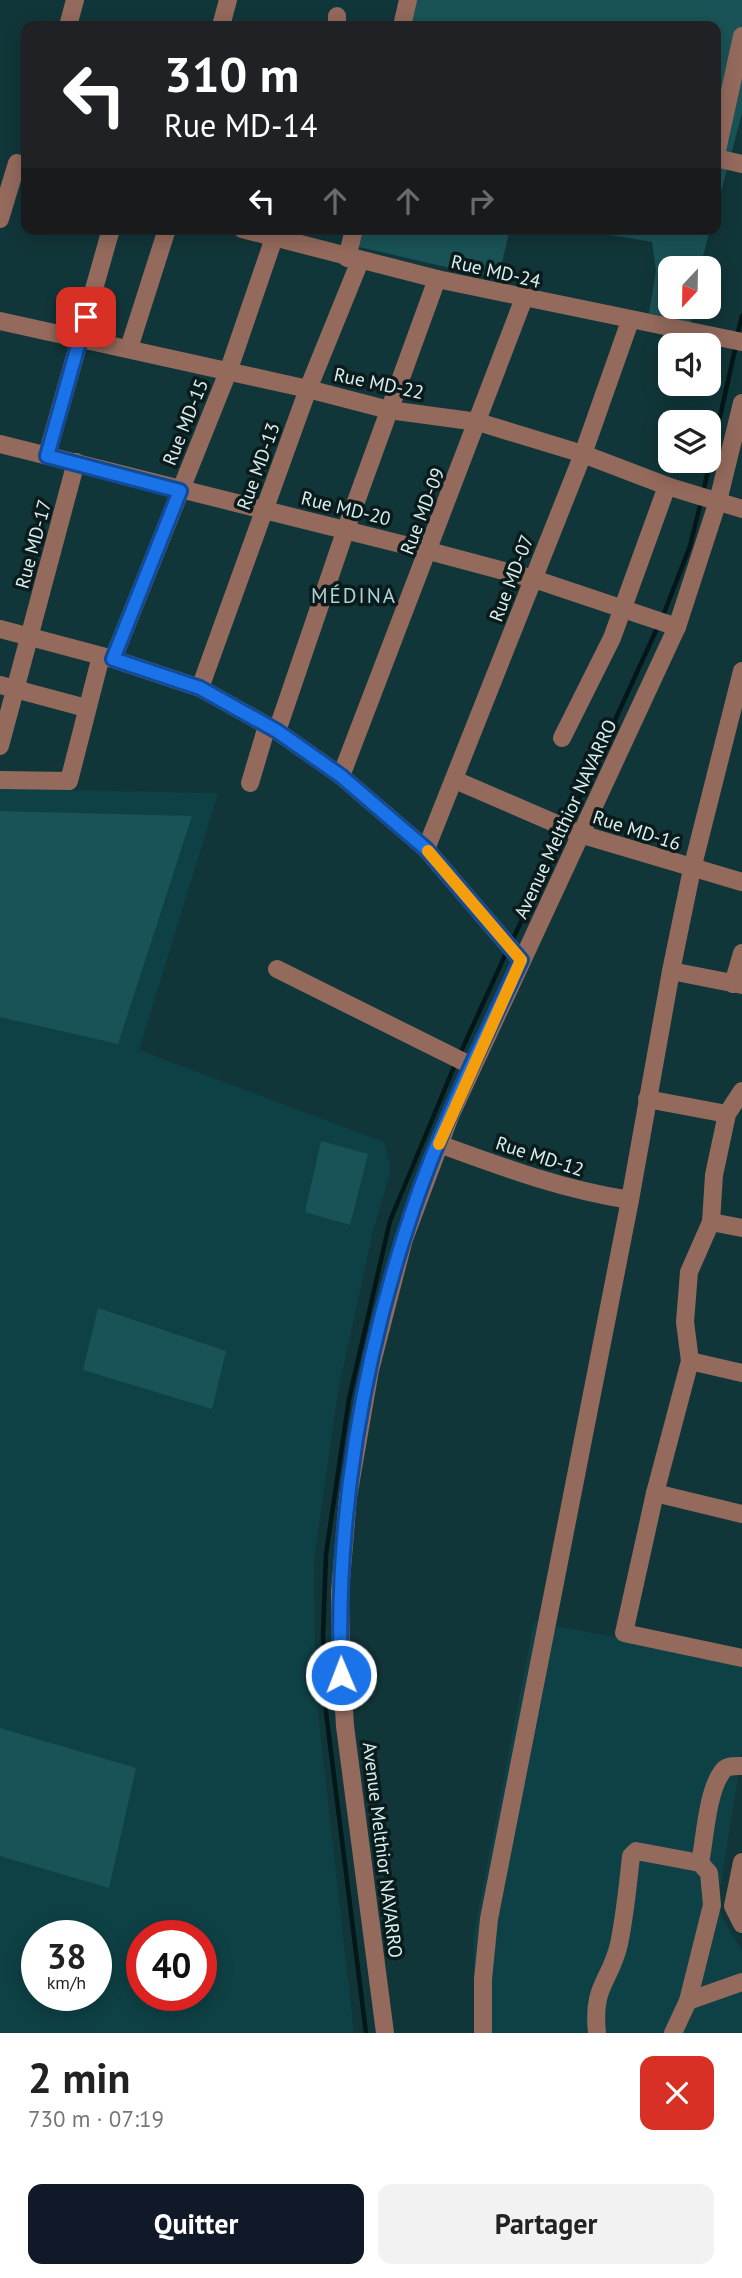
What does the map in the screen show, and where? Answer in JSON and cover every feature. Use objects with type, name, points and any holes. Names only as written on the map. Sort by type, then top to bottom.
[{"type":"street","points":[[69,21],[75,0]]},
{"type":"street","points":[[222,21],[228,0]]},
{"type":"street","points":[[403,21],[408,0]]},
{"type":"street","points":[[721,134],[742,36]]},
{"type":"street","points":[[0,156],[21,164]]},
{"type":"street","points":[[721,158],[742,163]]},
{"type":"street","points":[[0,217],[21,166]]},
{"type":"street","points":[[47,456],[109,235]]},
{"type":"street","points":[[129,348],[165,235]]},
{"type":"street","name":"Rue MD-13","points":[[200,688],[354,259],[354,235]]},
{"type":"street","name":"Rue MD-24","points":[[284,236],[354,259],[437,279],[742,342]]},
{"type":"street","name":"Rue MD-15","points":[[0,780],[69,781],[86,708],[180,491],[284,236]]},
{"type":"street","points":[[250,783],[437,279]]},
{"type":"street","name":"Rue MD-09","points":[[341,776],[524,298]]},
{"type":"street","name":"Rue MD-22","points":[[0,321],[129,348],[389,410],[478,422],[583,454],[667,486],[742,509]]},
{"type":"street","name":"Rue MD-07","points":[[426,849],[583,454],[630,321]]},
{"type":"street","name":"Avenue Melthior NAVARRO","points":[[385,2033],[342,1692],[341,1563],[354,1456],[370,1370],[404,1239],[439,1144],[472,1066],[677,626],[718,501],[742,403]]},
{"type":"street","name":"Rue MD-20","points":[[0,444],[180,491],[346,529],[534,579],[677,626]]},
{"type":"street","name":"Rue MD-17","points":[[0,746],[7,687],[29,638],[76,462]]},
{"type":"street","points":[[562,738],[624,608],[667,486]]},
{"type":"street","points":[[0,629],[107,657],[200,688],[272,728],[341,776],[426,849],[521,960]]},
{"type":"street","points":[[483,2033],[483,1979],[489,1919],[630,1200],[671,971],[692,869],[742,671]]},
{"type":"street","points":[[7,687],[86,708]]},
{"type":"street","name":"Rue MD-16","points":[[455,780],[580,834],[742,882]]},
{"type":"street","points":[[671,971],[738,985],[742,953]]},
{"type":"street","points":[[277,969],[472,1066]]},
{"type":"street","points":[[742,1091],[727,1114],[714,1175],[712,1222],[689,1272],[685,1322],[690,1361],[655,1493],[624,1633],[742,1658]]},
{"type":"street","points":[[647,1099],[727,1114]]},
{"type":"street","name":"Rue MD-12","points":[[439,1144],[536,1180],[630,1200]]},
{"type":"street","points":[[712,1222],[742,1228]]},
{"type":"street","points":[[690,1361],[742,1373]]},
{"type":"street","points":[[655,1493],[742,1514]]},
{"type":"street","points":[[700,1863],[711,1801],[721,1772],[732,1766],[742,1766]]},
{"type":"street","points":[[597,2033],[594,2007],[618,1945],[632,1852],[700,1863],[709,1873],[712,1905],[688,2001],[673,2033]]},
{"type":"street","points":[[742,1863],[733,1906],[742,1924]]},
{"type":"street","points":[[712,1905],[733,1906]]},
{"type":"street","points":[[688,2001],[742,1982]]},
{"type":"shaded area","points":[[412,0],[742,0],[742,113],[721,192],[721,21],[407,21]]},
{"type":"shaded area","points":[[358,235],[509,235],[498,279],[355,246]]},
{"type":"shaded area","points":[[611,235],[708,235],[703,256],[658,256],[658,315],[649,313],[656,271],[652,242]]},
{"type":"shaded area","points":[[674,319],[692,319],[691,323]]},
{"type":"shaded area","points":[[0,789],[218,793],[139,1050],[384,1142],[391,1168],[373,1231],[338,1392],[314,1560],[315,1686],[354,2033],[0,2033]]},
{"type":"shaded area","points":[[0,811],[192,816],[118,1044],[0,1017]]},
{"type":"shaded area","points":[[321,1141],[368,1154],[350,1225],[305,1212]]},
{"type":"shaded area","points":[[98,1308],[226,1351],[212,1409],[83,1370]]},
{"type":"shaded area","points":[[534,1622],[742,1661],[742,1751],[717,1908],[742,1951],[742,2033],[477,2033],[473,1939]]},
{"type":"shaded area","points":[[0,1728],[136,1768],[109,1888],[0,1856]]},
{"type":"waterway","points":[[737,336],[742,316]]},
{"type":"waterway","points":[[703,493],[736,345]]},
{"type":"waterway","points":[[663,616],[690,546],[701,502]]},
{"type":"waterway","points":[[568,823],[659,624]]},
{"type":"waterway","points":[[511,943],[564,831]]},
{"type":"waterway","points":[[460,1054],[507,951]]},
{"type":"waterway","points":[[366,2033],[326,1712],[323,1635],[326,1554],[349,1399],[390,1221],[456,1062]]},
{"type":"slow traffic","points":[[428,851],[521,960],[439,1144]]},
{"type":"district","name":"MÉDINA","points":[[354,595]]},
{"type":"route","points":[[86,317],[47,456],[180,491],[113,659],[200,688],[277,731],[341,776],[426,849],[521,960],[450,1116],[414,1207],[390,1289],[365,1394],[348,1497],[341,1563],[341,1675]]}]
